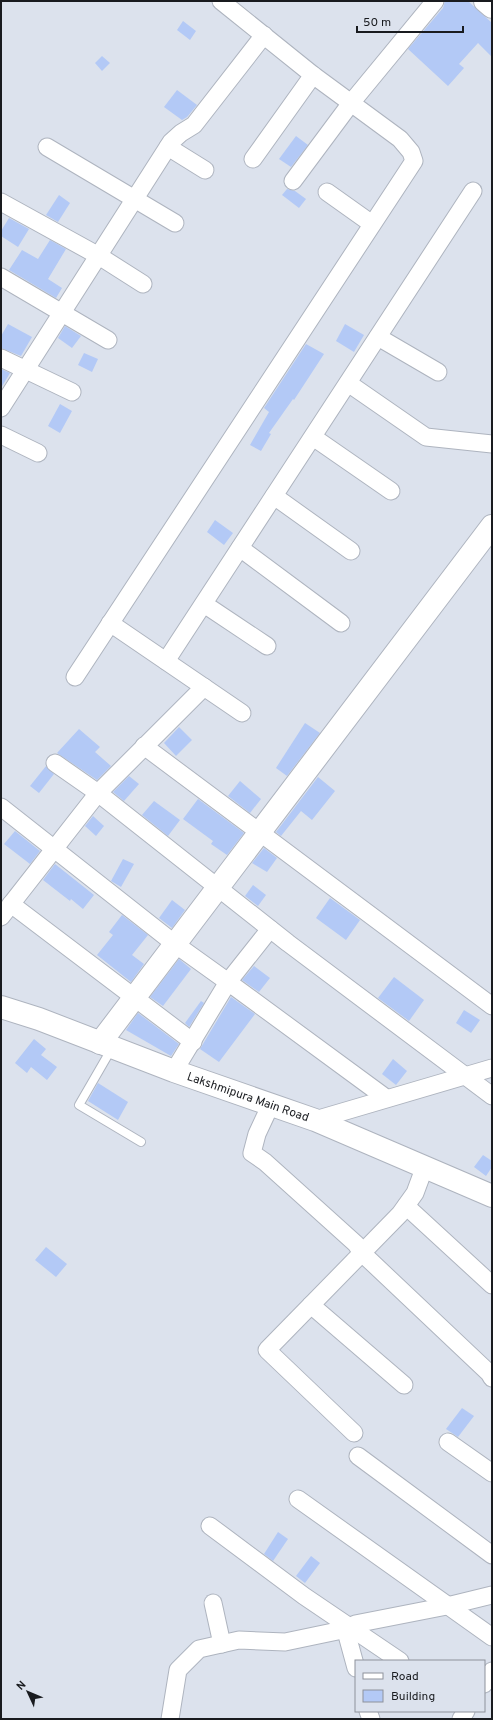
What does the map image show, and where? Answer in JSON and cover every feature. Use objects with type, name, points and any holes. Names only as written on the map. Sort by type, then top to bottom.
[{"type":"street","points":[[75,677],[414,161],[411,152],[400,138],[313,75],[221,1]]},
{"type":"street","points":[[293,181],[351,103],[435,1]]},
{"type":"street","points":[[485,1],[492,7]]},
{"type":"street","points":[[1,408],[168,147],[181,133],[194,125],[264,35]]},
{"type":"street","points":[[253,159],[313,75]]},
{"type":"street","points":[[48,147],[175,223]]},
{"type":"street","points":[[168,147],[206,170]]},
{"type":"street","points":[[166,661],[473,191]]},
{"type":"street","points":[[327,192],[372,224]]},
{"type":"street","points":[[1,202],[99,256],[143,284]]},
{"type":"street","points":[[1,277],[63,312],[108,340]]},
{"type":"street","points":[[378,336],[438,372]]},
{"type":"street","points":[[1,358],[72,392]]},
{"type":"street","points":[[348,383],[426,437],[492,444]]},
{"type":"street","points":[[1,435],[38,453]]},
{"type":"street","points":[[312,437],[391,491]]},
{"type":"street","points":[[274,496],[351,551]]},
{"type":"street","points":[[106,1045],[135,998],[217,887],[492,526]]},
{"type":"street","points":[[240,548],[341,623]]},
{"type":"street","points":[[204,604],[267,646]]},
{"type":"street","points":[[110,623],[242,713]]},
{"type":"street","points":[[1,917],[98,793],[204,687]]},
{"type":"street","points":[[144,746],[492,1006]]},
{"type":"street","points":[[55,763],[98,793],[270,928],[492,1096]]},
{"type":"street","points":[[1,807],[175,944],[386,1098]]},
{"type":"street","points":[[11,904],[193,1042]]},
{"type":"street","points":[[174,1071],[193,1042],[228,982],[270,928]]},
{"type":"street","name":"Lakshmipura Main Road","points":[[1,1007],[174,1071],[315,1120],[492,1196]]},
{"type":"street","points":[[315,1120],[492,1068]]},
{"type":"street","points":[[271,1104],[257,1134],[252,1153],[265,1162],[351,1239],[362,1253],[491,1374]]},
{"type":"street","points":[[354,1433],[267,1350],[406,1206],[415,1193],[425,1166]]},
{"type":"street","points":[[406,1206],[492,1285]]},
{"type":"street","points":[[311,1305],[404,1385]]},
{"type":"street","points":[[448,1442],[492,1473]]},
{"type":"street","points":[[358,1456],[492,1555]]},
{"type":"street","points":[[298,1499],[492,1638]]},
{"type":"street","points":[[210,1526],[304,1596],[399,1660]]},
{"type":"street","points":[[355,1664],[347,1635],[355,1624],[447,1606],[492,1595]]},
{"type":"street","points":[[213,1604],[222,1644]]},
{"type":"street","points":[[170,1719],[178,1670],[198,1649],[239,1640],[285,1642],[352,1628]]},
{"type":"street","points":[[485,1682],[492,1671]]},
{"type":"lane","points":[[106,1045],[79,1104],[141,1142]]},
{"type":"building","points":[[445,1],[468,1],[492,23],[492,57],[478,43],[459,64],[464,68],[448,86],[408,49],[443,8]]},
{"type":"building","points":[[183,21],[196,31],[190,40],[177,30]]},
{"type":"building","points":[[102,56],[110,63],[102,71],[95,63]]},
{"type":"building","points":[[177,90],[197,105],[187,117],[182,120],[164,107]]},
{"type":"building","points":[[296,136],[308,145],[291,167],[279,159]]},
{"type":"building","points":[[287,189],[295,191],[306,199],[299,208],[282,195]]},
{"type":"building","points":[[59,195],[70,203],[58,222],[46,215]]},
{"type":"building","points":[[9,218],[29,229],[18,247],[1,236],[1,231]]},
{"type":"building","points":[[50,240],[66,249],[48,279],[62,288],[56,298],[9,270],[22,250],[38,259]]},
{"type":"building","points":[[8,324],[32,337],[21,356],[1,348],[1,336]]},
{"type":"building","points":[[345,324],[364,335],[354,352],[336,341]]},
{"type":"building","points":[[65,326],[81,336],[72,348],[58,338]]},
{"type":"building","points":[[306,344],[324,354],[294,400],[293,399],[269,433],[271,434],[261,451],[250,445],[269,412],[264,408]]},
{"type":"building","points":[[84,353],[98,359],[92,372],[78,365]]},
{"type":"building","points":[[1,369],[10,373],[1,388]]},
{"type":"building","points":[[60,404],[72,411],[60,433],[48,426]]},
{"type":"building","points":[[215,520],[233,533],[224,545],[207,532]]},
{"type":"building","points":[[305,723],[320,733],[287,776],[276,768]]},
{"type":"building","points":[[179,727],[192,740],[176,756],[164,743]]},
{"type":"building","points":[[79,729],[100,747],[95,752],[111,766],[97,780],[57,753]]},
{"type":"building","points":[[46,766],[54,774],[39,793],[30,786]]},
{"type":"building","points":[[129,776],[139,784],[124,801],[113,792]]},
{"type":"building","points":[[318,777],[335,791],[312,820],[301,811],[281,836],[276,832]]},
{"type":"building","points":[[240,781],[261,799],[250,813],[228,796]]},
{"type":"building","points":[[198,799],[244,833],[227,855],[211,844],[213,841],[183,819]]},
{"type":"building","points":[[154,801],[180,820],[168,836],[142,815]]},
{"type":"building","points":[[93,816],[104,826],[96,836],[85,826]]},
{"type":"building","points":[[15,831],[40,851],[30,864],[4,844]]},
{"type":"building","points":[[264,848],[277,858],[267,872],[252,863]]},
{"type":"building","points":[[123,859],[134,864],[121,887],[111,881]]},
{"type":"building","points":[[55,864],[94,895],[83,909],[43,880]]},
{"type":"building","points":[[253,885],[266,895],[258,906],[245,896]]},
{"type":"building","points":[[330,898],[360,920],[346,940],[316,918]]},
{"type":"building","points":[[172,900],[185,910],[172,928],[159,918]]},
{"type":"building","points":[[122,915],[148,935],[132,955],[144,964],[131,982],[97,955],[113,935],[109,932]]},
{"type":"building","points":[[179,959],[191,969],[163,1006],[150,997]]},
{"type":"building","points":[[254,966],[270,978],[259,992],[242,980]]},
{"type":"building","points":[[394,977],[424,1000],[409,1021],[378,998]]},
{"type":"building","points":[[231,997],[255,1014],[219,1062],[200,1049]]},
{"type":"building","points":[[201,1001],[204,1003],[189,1027],[185,1023]]},
{"type":"building","points":[[464,1010],[480,1020],[471,1033],[456,1023]]},
{"type":"building","points":[[138,1013],[179,1044],[171,1056],[126,1030]]},
{"type":"building","points":[[34,1039],[46,1049],[41,1055],[57,1067],[47,1080],[31,1067],[27,1073],[15,1063]]},
{"type":"building","points":[[393,1059],[407,1071],[396,1085],[382,1074]]},
{"type":"building","points":[[98,1083],[128,1102],[118,1120],[88,1101]]},
{"type":"building","points":[[483,1155],[492,1161],[492,1167],[486,1176],[474,1167]]},
{"type":"building","points":[[46,1247],[67,1264],[56,1277],[35,1260]]},
{"type":"building","points":[[462,1408],[474,1416],[458,1437],[446,1429]]},
{"type":"building","points":[[278,1532],[288,1539],[273,1561],[264,1554]]},
{"type":"building","points":[[311,1556],[320,1563],[305,1583],[296,1576]]}]
